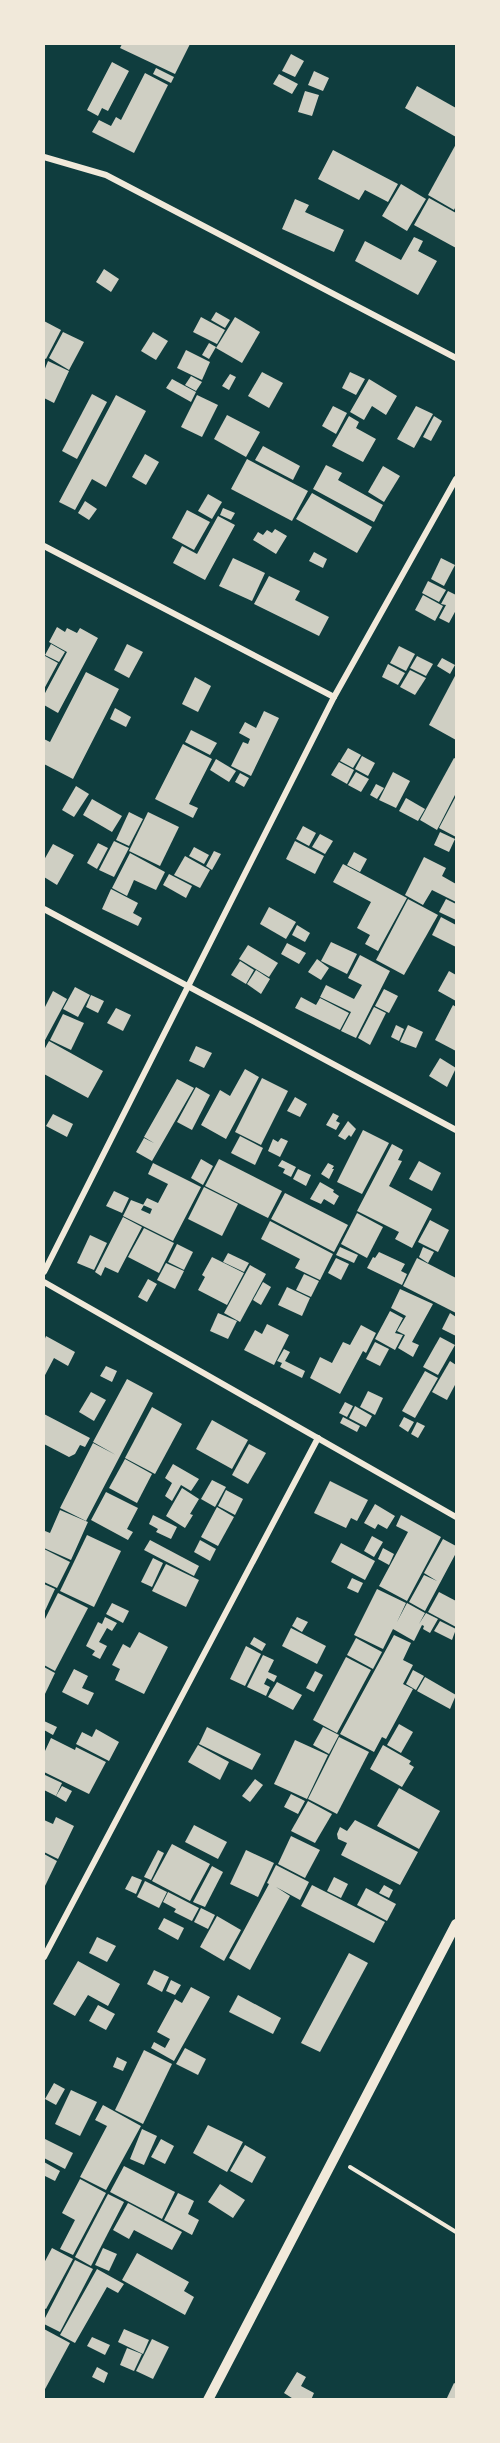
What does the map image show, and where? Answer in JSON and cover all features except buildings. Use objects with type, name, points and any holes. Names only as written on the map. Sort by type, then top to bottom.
[{"type":"street","points":[[44,157],[106,175],[456,358]]},
{"type":"street","points":[[44,1272],[334,697],[456,479]]},
{"type":"street","points":[[44,546],[334,697]]},
{"type":"street","points":[[44,909],[456,1130]]},
{"type":"street","points":[[44,1282],[456,1517]]},
{"type":"street","points":[[44,1957],[318,1438]]},
{"type":"street","points":[[208,2400],[333,2156],[456,1924]]},
{"type":"path","points":[[333,2156],[456,2232]]}]
